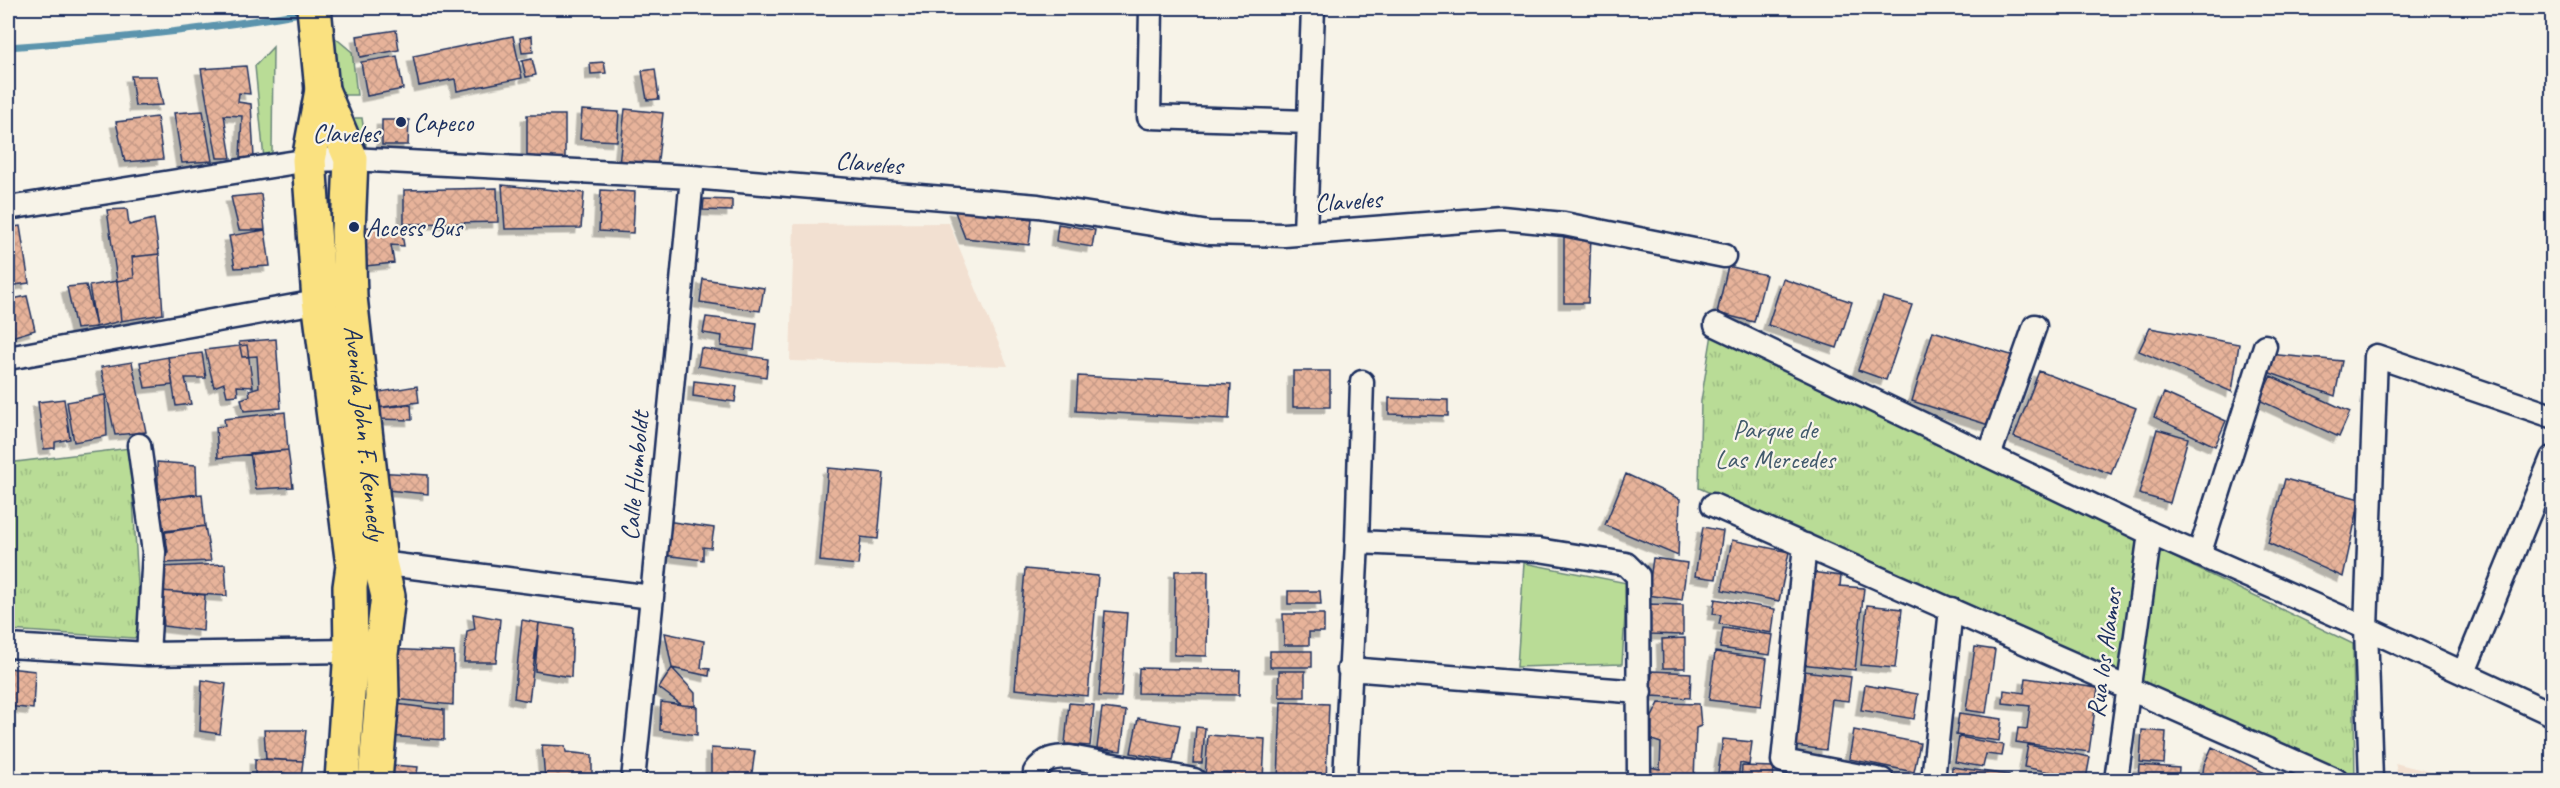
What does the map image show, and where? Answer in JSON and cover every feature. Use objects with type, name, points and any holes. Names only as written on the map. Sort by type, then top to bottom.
[{"type":"main road","name":"Avenida John F. Kennedy","points":[[315,19],[322,90],[309,160],[334,299],[366,564],[350,587],[366,652],[382,697],[375,780]]},
{"type":"main road","name":"Avenida John F. Kennedy","points":[[322,90],[351,159],[348,231],[334,299]]},
{"type":"main road","name":"Avenida John F. Kennedy","points":[[342,780],[366,652]]},
{"type":"street","points":[[1151,8],[1149,117],[1308,122]]},
{"type":"street","points":[[1305,233],[1313,8]]},
{"type":"street","name":"Claveles","points":[[8,208],[309,160],[351,159],[692,177],[1038,206],[1209,233],[1284,235],[1502,218],[1564,224],[1724,256]]},
{"type":"street","name":"Calle Humboldt","points":[[633,780],[692,177]]},
{"type":"street","points":[[8,358],[334,299]]},
{"type":"street","points":[[1716,325],[2150,533],[2464,672],[2553,714]]},
{"type":"street","points":[[1989,456],[2035,326]]},
{"type":"street","points":[[2199,555],[2265,346]]},
{"type":"street","points":[[2371,780],[2366,628],[2376,356],[2553,416]]},
{"type":"street","points":[[1345,780],[1357,542],[1362,382]]},
{"type":"street","points":[[139,446],[154,552],[148,654]]},
{"type":"street","points":[[2464,672],[2553,458]]},
{"type":"street","points":[[1713,505],[2336,780]]},
{"type":"street","name":"Rua los Alamos","points":[[2116,780],[2150,533]]},
{"type":"street","points":[[1357,542],[1539,550],[1626,564],[1638,576],[1639,780]]},
{"type":"street","points":[[1805,545],[1783,761],[1882,780]]},
{"type":"street","points":[[366,564],[652,597]]},
{"type":"street","points":[[1933,780],[1951,609]]},
{"type":"street","points":[[8,646],[148,654],[366,652]]},
{"type":"street","points":[[1349,669],[1640,692]]},
{"type":"street","points":[[1036,780],[1035,772],[1041,763],[1052,757],[1070,757],[1194,780]]},
{"type":"shaded area","points":[[949,223],[1008,366],[790,361],[794,224]]},
{"type":"shaded area","points":[[2395,763],[2462,780],[2399,780]]},
{"type":"green space","points":[[327,31],[352,52],[357,95],[338,95]]},
{"type":"green space","points":[[273,47],[272,152],[264,159],[255,66]]},
{"type":"green space","points":[[353,118],[362,118],[366,145],[354,146],[351,121]]},
{"type":"green space","name":"Parque de Las Mercedes","points":[[1712,334],[2353,644],[2355,780],[1699,488],[1701,401]]},
{"type":"green space","points":[[130,448],[141,635],[134,638],[8,630],[8,463]]},
{"type":"green space","points":[[1524,563],[1627,583],[1622,664],[1517,667]]},
{"type":"building","points":[[396,30],[399,50],[360,57],[357,36]]},
{"type":"building","points":[[513,36],[522,78],[457,91],[455,79],[419,86],[413,56]]},
{"type":"building","points":[[532,36],[533,52],[522,53],[520,38]]},
{"type":"building","points":[[397,56],[403,89],[367,96],[361,62]]},
{"type":"building","points":[[532,59],[536,75],[526,77],[522,61]]},
{"type":"building","points":[[604,62],[606,73],[591,74],[590,63]]},
{"type":"building","points":[[246,66],[250,94],[239,93],[238,102],[251,104],[254,158],[240,158],[242,116],[224,115],[231,158],[217,158],[201,69]]},
{"type":"building","points":[[655,69],[659,99],[647,100],[642,71]]},
{"type":"building","points":[[131,76],[157,76],[163,105],[135,106]]},
{"type":"building","points":[[625,109],[663,113],[657,169],[619,165]]},
{"type":"building","points":[[582,110],[619,112],[617,141],[580,139]]},
{"type":"building","points":[[203,111],[212,161],[182,163],[174,113]]},
{"type":"building","points":[[527,115],[565,115],[565,163],[527,163]]},
{"type":"building","points":[[157,117],[163,159],[125,162],[116,122]]},
{"type":"building","points":[[382,120],[409,120],[408,145],[382,145]]},
{"type":"building","points":[[502,185],[584,193],[581,228],[505,229]]},
{"type":"building","points":[[497,188],[498,222],[404,224],[404,190]]},
{"type":"building","points":[[601,190],[635,192],[633,233],[599,231]]},
{"type":"building","points":[[261,194],[265,230],[239,230],[231,197]]},
{"type":"building","points":[[704,199],[732,200],[732,211],[703,210]]},
{"type":"building","points":[[127,209],[129,225],[154,219],[159,254],[132,257],[134,278],[117,281],[107,210]]},
{"type":"building","points":[[954,209],[1032,219],[1029,245],[965,238]]},
{"type":"building","points":[[1058,224],[1095,230],[1092,247],[1056,241]]},
{"type":"building","points":[[20,226],[29,283],[8,286],[8,228]]},
{"type":"building","points":[[354,227],[401,228],[404,246],[391,245],[394,263],[356,267]]},
{"type":"building","points":[[265,230],[270,266],[235,268],[229,236]]},
{"type":"building","points":[[1564,233],[1591,236],[1588,303],[1564,303]]},
{"type":"building","points":[[159,254],[163,314],[121,321],[117,281],[134,278],[132,257]]},
{"type":"building","points":[[1728,266],[1766,275],[1754,322],[1717,313]]},
{"type":"building","points":[[703,279],[764,288],[760,311],[700,302]]},
{"type":"building","points":[[1783,279],[1852,302],[1837,348],[1768,325]]},
{"type":"building","points":[[117,281],[121,321],[96,327],[89,286]]},
{"type":"building","points":[[86,285],[96,327],[76,329],[67,287]]},
{"type":"building","points":[[27,296],[35,330],[8,338],[8,300]]},
{"type":"building","points":[[1883,297],[1912,305],[1886,380],[1858,370]]},
{"type":"building","points":[[706,317],[757,323],[754,350],[721,346],[722,336],[703,333]]},
{"type":"building","points":[[2150,328],[2239,344],[2232,392],[2139,351]]},
{"type":"building","points":[[1933,331],[2014,356],[1992,426],[1912,401]]},
{"type":"building","points":[[276,339],[281,408],[244,411],[241,399],[250,396],[249,390],[259,387],[257,356],[242,357],[239,342]]},
{"type":"building","points":[[247,345],[253,387],[237,386],[238,395],[227,396],[224,383],[214,387],[205,350]]},
{"type":"building","points":[[701,348],[768,359],[766,377],[698,366]]},
{"type":"building","points":[[202,353],[206,378],[185,378],[191,404],[176,406],[168,357]]},
{"type":"building","points":[[2268,354],[2342,361],[2335,396],[2262,370]]},
{"type":"building","points":[[168,357],[173,385],[145,388],[140,362]]},
{"type":"building","points":[[132,362],[146,432],[115,435],[101,367]]},
{"type":"building","points":[[1293,371],[1330,371],[1330,407],[1293,407]]},
{"type":"building","points":[[2039,371],[2136,408],[2111,474],[2014,437]]},
{"type":"building","points":[[1078,376],[1231,384],[1229,419],[1076,411]]},
{"type":"building","points":[[2271,376],[2350,412],[2339,437],[2259,400]]},
{"type":"building","points":[[694,381],[737,386],[735,402],[693,396]]},
{"type":"building","points":[[417,386],[419,402],[376,408],[374,393]]},
{"type":"building","points":[[2164,393],[2226,421],[2215,446],[2154,417]]},
{"type":"building","points":[[105,395],[107,436],[74,442],[67,402]]},
{"type":"building","points":[[1389,398],[1448,400],[1448,416],[1389,414]]},
{"type":"building","points":[[64,399],[70,439],[55,442],[55,448],[44,449],[38,402]]},
{"type":"building","points":[[411,405],[412,420],[377,419],[376,408]]},
{"type":"building","points":[[285,412],[288,450],[218,458],[216,427],[225,426],[224,419]]},
{"type":"building","points":[[2157,429],[2188,438],[2170,503],[2139,494]]},
{"type":"building","points":[[288,450],[293,487],[256,489],[250,453]]},
{"type":"building","points":[[157,462],[196,465],[197,494],[159,499]]},
{"type":"building","points":[[828,468],[884,473],[878,539],[861,537],[858,565],[820,561]]},
{"type":"building","points":[[374,472],[428,475],[428,494],[376,489]]},
{"type":"building","points":[[1626,474],[1680,499],[1678,556],[1605,525]]},
{"type":"building","points":[[2285,479],[2360,499],[2343,577],[2268,543]]},
{"type":"building","points":[[202,494],[205,526],[161,533],[159,499]]},
{"type":"building","points":[[666,521],[714,528],[711,548],[703,547],[703,560],[664,555]]},
{"type":"building","points":[[205,526],[211,561],[165,563],[162,553],[168,552],[165,531]]},
{"type":"building","points":[[1703,527],[1723,531],[1716,579],[1695,576]]},
{"type":"building","points":[[1732,540],[1789,552],[1779,601],[1722,590]]},
{"type":"building","points":[[1653,558],[1687,563],[1682,600],[1648,595]]},
{"type":"building","points":[[225,564],[227,596],[161,591],[160,567]]},
{"type":"building","points":[[1025,569],[1098,576],[1088,696],[1015,689]]},
{"type":"building","points":[[1175,571],[1208,571],[1207,656],[1174,655]]},
{"type":"building","points":[[1811,572],[1841,576],[1840,586],[1864,588],[1855,670],[1801,664]]},
{"type":"building","points":[[161,591],[205,595],[203,631],[164,626]]},
{"type":"building","points":[[1288,591],[1320,591],[1321,604],[1288,604]]},
{"type":"building","points":[[1715,599],[1775,609],[1772,633],[1719,624],[1721,615],[1713,614]]},
{"type":"building","points":[[1650,604],[1683,605],[1683,635],[1650,634]]},
{"type":"building","points":[[1867,605],[1902,609],[1895,668],[1861,665]]},
{"type":"building","points":[[1105,611],[1127,613],[1121,697],[1099,696]]},
{"type":"building","points":[[473,614],[500,619],[496,662],[464,662],[467,631],[475,629]]},
{"type":"building","points":[[1283,614],[1324,614],[1324,632],[1309,632],[1309,645],[1284,645]]},
{"type":"building","points":[[522,620],[539,623],[529,701],[514,698]]},
{"type":"building","points":[[539,623],[573,628],[571,677],[535,671]]},
{"type":"building","points":[[1723,628],[1773,635],[1770,655],[1720,648]]},
{"type":"building","points":[[665,633],[704,641],[701,668],[710,669],[709,676],[672,668]]},
{"type":"building","points":[[1685,638],[1685,668],[1663,668],[1662,639]]},
{"type":"building","points":[[1975,647],[1995,650],[1986,713],[1966,710]]},
{"type":"building","points":[[385,649],[454,652],[453,705],[384,698]]},
{"type":"building","points":[[1270,651],[1312,651],[1312,667],[1270,667]]},
{"type":"building","points":[[1715,652],[1767,659],[1761,706],[1709,700]]},
{"type":"building","points":[[8,668],[35,671],[33,709],[8,706]]},
{"type":"building","points":[[672,668],[695,693],[695,706],[682,705],[659,688]]},
{"type":"building","points":[[1139,668],[1240,670],[1239,695],[1138,693]]},
{"type":"building","points":[[1279,671],[1305,671],[1305,697],[1279,697]]},
{"type":"building","points":[[1652,671],[1691,673],[1690,698],[1651,696]]},
{"type":"building","points":[[1804,671],[1851,677],[1848,701],[1832,699],[1826,750],[1796,746]]},
{"type":"building","points":[[2026,678],[2098,688],[2089,752],[2016,742],[2018,728],[2027,729],[2030,706],[2003,703],[2004,690],[2024,693]]},
{"type":"building","points":[[202,680],[226,684],[220,734],[200,731]]},
{"type":"building","points":[[1865,685],[1918,694],[1914,719],[1861,710]]},
{"type":"building","points":[[661,702],[697,707],[697,735],[660,730]]},
{"type":"building","points":[[1281,702],[1329,704],[1326,780],[1278,780]]},
{"type":"building","points":[[388,703],[444,710],[444,740],[388,736]]},
{"type":"building","points":[[1069,703],[1094,705],[1090,746],[1065,744]]},
{"type":"building","points":[[1659,703],[1699,704],[1701,726],[1696,728],[1694,780],[1650,780],[1650,767],[1660,769],[1661,743],[1652,740],[1652,717]]},
{"type":"building","points":[[1102,708],[1126,711],[1121,751],[1097,748]]},
{"type":"building","points":[[1959,713],[2002,719],[1999,741],[1956,735]]},
{"type":"building","points":[[1138,718],[1180,725],[1173,761],[1131,753]]},
{"type":"building","points":[[1196,727],[1205,728],[1202,763],[1193,763]]},
{"type":"building","points":[[264,730],[306,730],[303,761],[266,759]]},
{"type":"building","points":[[1854,730],[1920,743],[1914,772],[1849,759]]},
{"type":"building","points":[[2142,730],[2166,732],[2164,764],[2140,762]]},
{"type":"building","points":[[1208,735],[1265,739],[1263,780],[1205,778]]},
{"type":"building","points":[[1959,737],[2004,745],[2002,756],[1986,754],[1983,767],[1955,762]]},
{"type":"building","points":[[1723,739],[1752,742],[1749,765],[1740,763],[1738,780],[1717,780]]},
{"type":"building","points":[[542,745],[565,746],[566,752],[592,755],[592,780],[545,779]]},
{"type":"building","points":[[2028,745],[2090,757],[2086,779],[2024,767]]},
{"type":"building","points":[[2212,747],[2267,774],[2267,780],[2202,780],[2204,765]]},
{"type":"building","points":[[711,748],[755,751],[751,780],[711,780]]},
{"type":"building","points":[[255,759],[303,761],[301,778],[283,773],[282,780],[255,780]]},
{"type":"building","points":[[379,764],[418,767],[416,780],[378,780]]},
{"type":"building","points":[[2139,765],[2179,768],[2178,780],[2138,780]]},
{"type":"building","points":[[1742,766],[1774,767],[1773,780],[1741,780]]},
{"type":"building","points":[[1952,767],[2009,775],[2008,780],[1951,780]]},
{"type":"building","points":[[449,773],[488,776],[488,780],[448,780]]},
{"type":"building","points":[[2035,774],[2075,780],[2034,780]]},
{"type":"waterway","points":[[8,47],[157,34],[306,12]]},
{"type":"place","name":"Capeco","points":[[401,122]]},
{"type":"place","name":"Access Bus","points":[[354,227]]}]
